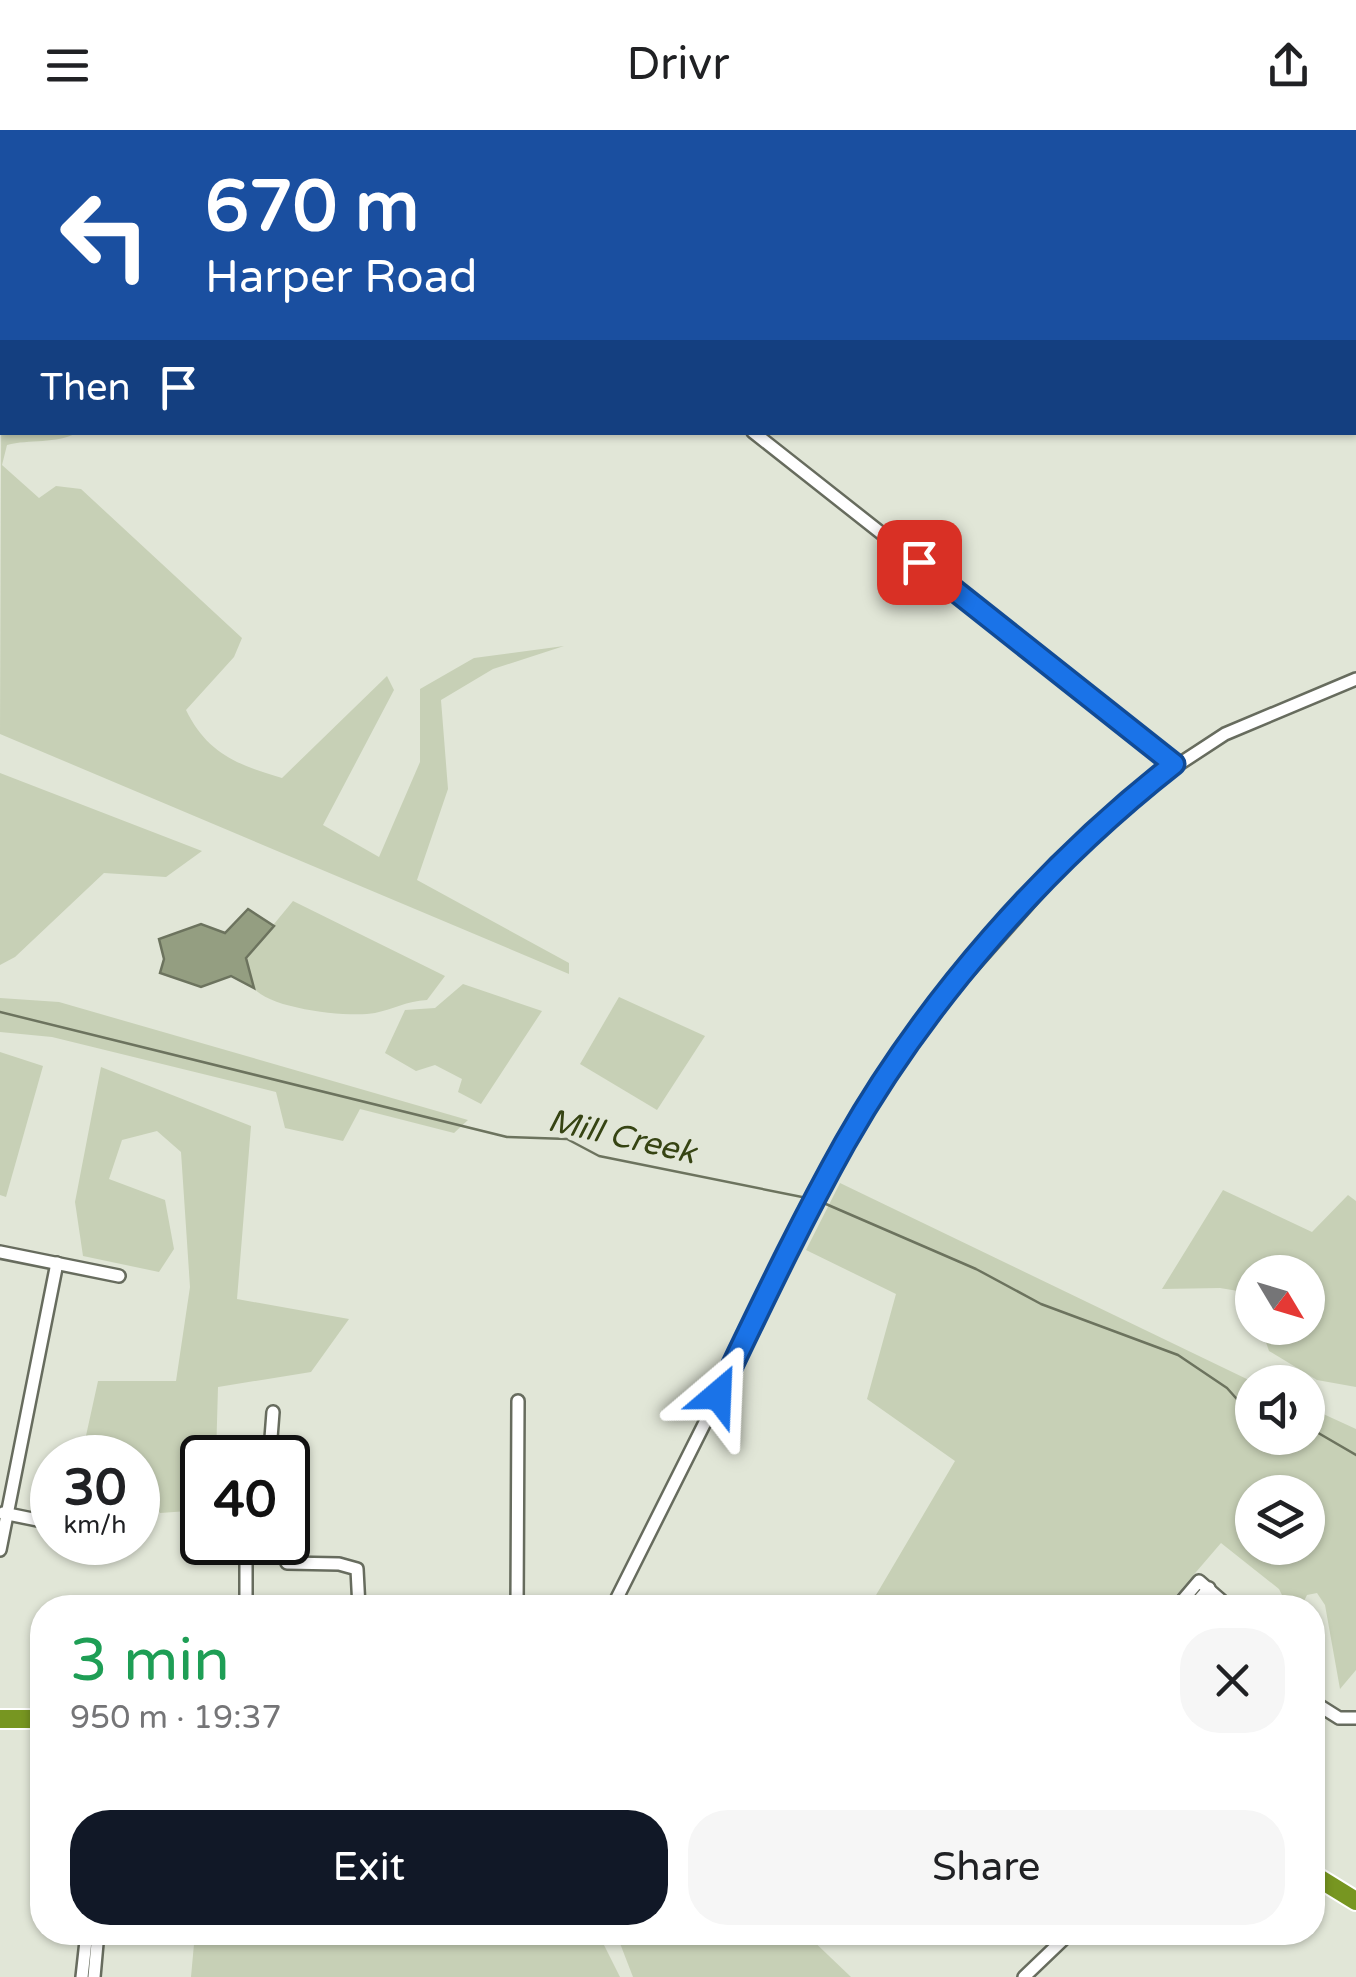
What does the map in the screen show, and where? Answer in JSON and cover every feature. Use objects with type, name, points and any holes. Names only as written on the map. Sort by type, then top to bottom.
[{"type":"highway","points":[[0,1719],[30,1719]]},
{"type":"highway","points":[[1325,1881],[1355,1898]]},
{"type":"street","points":[[757,435],[1174,764]]},
{"type":"street","points":[[618,1595],[828,1176],[892,1070],[966,972],[1101,825],[1174,764],[1260,718],[1356,680]]},
{"type":"street","points":[[0,1252],[119,1276]]},
{"type":"street","points":[[0,1550],[4,1514],[57,1263]]},
{"type":"street","points":[[516,1595],[518,1401]]},
{"type":"street","points":[[271,1435],[273,1412]]},
{"type":"street","points":[[4,1514],[30,1519]]},
{"type":"street","points":[[310,1563],[357,1569],[359,1595]]},
{"type":"street","points":[[246,1565],[246,1595]]},
{"type":"street","points":[[1188,1595],[1199,1582],[1216,1595]]},
{"type":"street","points":[[1203,1595],[1209,1588]]},
{"type":"street","points":[[1325,1709],[1339,1718],[1356,1718]]},
{"type":"street","points":[[82,1977],[88,1945]]},
{"type":"street","points":[[90,1945],[94,1977]]},
{"type":"street","points":[[1024,1977],[1057,1945]]},
{"type":"shaded area","points":[[1,435],[71,435],[7,445],[2,465],[39,498],[56,486],[81,489],[242,638],[234,657],[186,710],[214,747],[237,762],[282,778],[387,676],[394,690],[323,825],[379,857],[420,762],[420,689],[474,658],[564,646],[493,669],[441,700],[448,789],[417,880],[569,963],[569,974],[0,734]]},
{"type":"shaded area","points":[[0,773],[202,851],[166,877],[104,873],[15,957],[0,965]]},
{"type":"shaded area","points":[[293,901],[445,976],[427,1000],[375,1013],[311,1010],[262,995],[252,985],[246,958]]},
{"type":"shaded area","points":[[248,909],[274,926],[246,958],[254,988],[231,976],[201,987],[160,973],[164,959],[159,939],[201,924],[225,933]]},
{"type":"shaded area","points":[[463,984],[542,1011],[481,1104],[458,1092],[462,1079],[435,1065],[416,1071],[385,1053],[405,1010],[435,1008]]},
{"type":"shaded area","points":[[619,997],[705,1036],[657,1110],[580,1064]]},
{"type":"shaded area","points":[[0,998],[59,1002],[468,1120],[454,1133],[360,1109],[343,1141],[285,1128],[276,1092],[52,1037],[0,1032]]},
{"type":"shaded area","points":[[0,1052],[43,1066],[6,1197],[0,1195]]},
{"type":"shaded area","points":[[101,1067],[251,1126],[237,1299],[349,1319],[311,1372],[218,1387],[217,1435],[180,1435],[180,1512],[160,1513],[160,1435],[86,1435],[98,1381],[176,1381],[190,1287],[181,1152],[157,1131],[122,1140],[109,1179],[165,1200],[174,1249],[159,1272],[83,1256],[75,1202]]},
{"type":"shaded area","points":[[840,1183],[1235,1373],[1235,1455],[1325,1455],[1325,1415],[1356,1429],[1356,1670],[1340,1689],[1325,1595],[1282,1595],[1249,1565],[1325,1565],[1325,1475],[1235,1475],[1235,1554],[1221,1543],[1176,1595],[876,1595],[955,1461],[867,1399],[896,1294],[806,1250]]},
{"type":"shaded area","points":[[1223,1190],[1312,1232],[1348,1195],[1356,1201],[1356,1387],[1325,1381],[1325,1365],[1292,1365],[1269,1351],[1267,1345],[1325,1345],[1325,1255],[1235,1255],[1235,1290],[1162,1289]]},
{"type":"shaded area","points":[[194,1945],[604,1945],[620,1977],[191,1977]]},
{"type":"shaded area","points":[[621,1945],[818,1945],[851,1977],[633,1977]]},
{"type":"waterway","name":"Mill Creek","points":[[0,1012],[507,1137],[567,1139],[599,1156],[812,1199]]},
{"type":"waterway","name":"Mill Creek","points":[[819,1201],[976,1269],[1041,1304],[1178,1355],[1235,1397]]},
{"type":"waterway","name":"Mill Creek","points":[[1325,1437],[1356,1455]]},
{"type":"route","points":[[718,1395],[846,1141],[930,1015],[1003,928],[1101,825],[1174,764],[919,562]]}]
